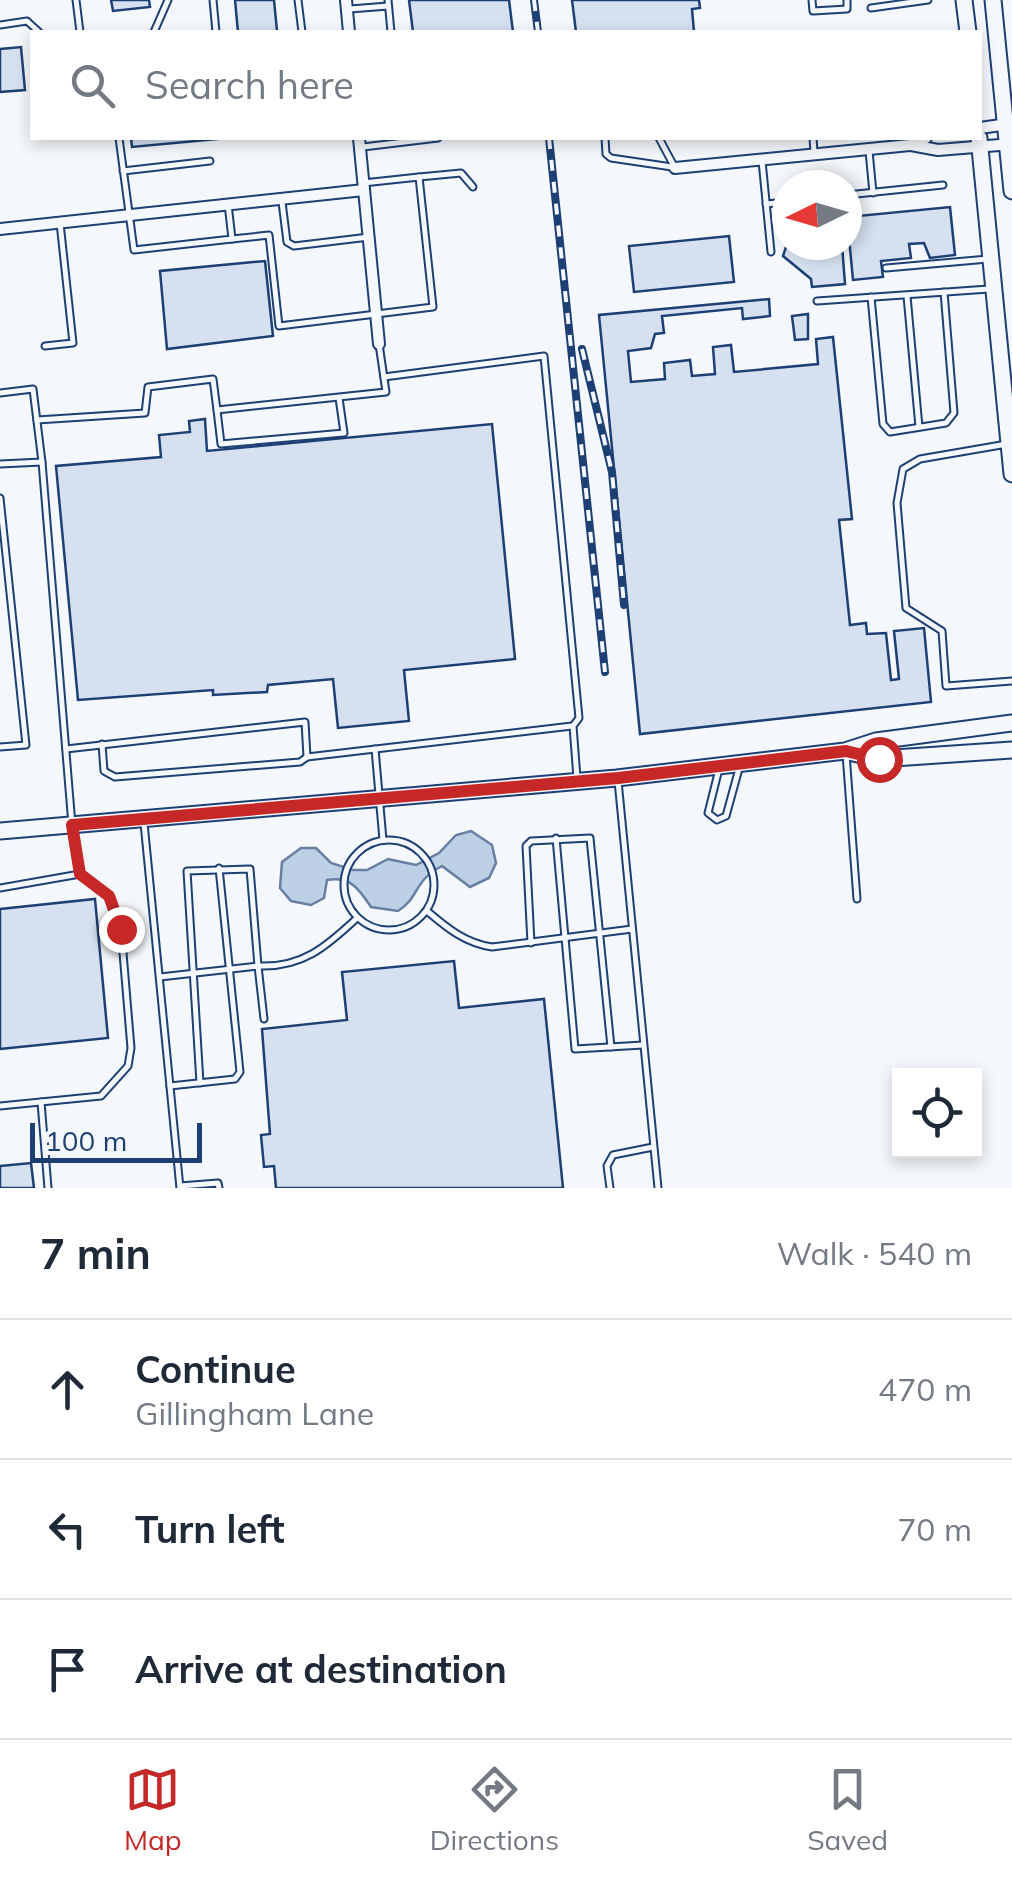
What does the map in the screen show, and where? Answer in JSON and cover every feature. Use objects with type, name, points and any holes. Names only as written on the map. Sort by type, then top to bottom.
[{"type":"street","points":[[964,0],[968,30]]},
{"type":"street","points":[[993,0],[1009,124],[1012,191]]},
{"type":"street","points":[[346,5],[349,30]]},
{"type":"street","points":[[982,128],[1009,124]]},
{"type":"street","points":[[910,145],[921,140]]},
{"type":"street","points":[[675,168],[910,145],[938,150],[980,142],[1010,144]]},
{"type":"street","points":[[980,142],[1012,474]]},
{"type":"street","points":[[360,143],[379,344]]},
{"type":"street","points":[[0,229],[282,199],[364,186]]},
{"type":"street","points":[[994,289],[1012,287]]},
{"type":"street","points":[[0,831],[618,778],[846,751],[876,741],[1012,722]]},
{"type":"street","points":[[846,751],[879,759],[1012,750]]},
{"type":"lane","points":[[76,0],[80,30]]},
{"type":"lane","points":[[155,30],[168,0]]},
{"type":"lane","points":[[213,0],[216,30]]},
{"type":"lane","points":[[298,0],[302,30]]},
{"type":"lane","points":[[812,0],[813,11],[848,10],[846,0]]},
{"type":"lane","points":[[871,8],[928,0]]},
{"type":"lane","points":[[346,5],[388,3],[391,30]]},
{"type":"lane","points":[[0,25],[26,22],[36,30]]},
{"type":"lane","points":[[120,140],[134,250],[270,235],[279,326],[433,307],[419,177]]},
{"type":"lane","points":[[360,143],[407,140]]},
{"type":"lane","points":[[605,140],[606,154],[611,158],[675,168]]},
{"type":"lane","points":[[660,140],[675,168]]},
{"type":"lane","points":[[813,140],[814,155]]},
{"type":"lane","points":[[869,149],[873,193]]},
{"type":"lane","points":[[123,172],[210,161]]},
{"type":"lane","points":[[762,161],[771,252]]},
{"type":"lane","points":[[364,186],[461,173],[473,187]]},
{"type":"lane","points":[[862,194],[943,186]]},
{"type":"lane","points":[[282,199],[288,242],[294,246],[369,236]]},
{"type":"lane","points":[[766,204],[772,203]]},
{"type":"lane","points":[[228,204],[232,239]]},
{"type":"lane","points":[[45,346],[73,343],[60,223]]},
{"type":"lane","points":[[886,268],[992,258]]},
{"type":"lane","points":[[817,301],[994,289]]},
{"type":"lane","points":[[870,298],[882,424],[890,432],[946,424],[954,413],[944,292]]},
{"type":"lane","points":[[907,295],[919,427]]},
{"type":"lane","points":[[216,410],[386,392],[379,344]]},
{"type":"lane","points":[[384,377],[544,356],[579,718],[574,726],[577,781]]},
{"type":"lane","points":[[37,420],[145,413],[148,387],[213,379],[221,444],[344,433],[339,397]]},
{"type":"lane","points":[[0,393],[32,390],[42,462],[72,825],[80,874],[109,896],[121,929],[131,1048],[128,1066],[101,1096],[0,1106]]},
{"type":"lane","points":[[1011,443],[920,459],[903,469],[897,503],[906,608],[942,632],[946,686],[1012,681]]},
{"type":"lane","points":[[0,464],[42,462]]},
{"type":"lane","points":[[0,498],[26,745],[0,748]]},
{"type":"lane","points":[[66,749],[305,722],[307,757]]},
{"type":"lane","points":[[102,744],[104,771],[115,777],[300,762],[307,757],[574,726]]},
{"type":"lane","points":[[375,749],[382,840]]},
{"type":"lane","points":[[846,751],[857,899]]},
{"type":"lane","points":[[720,766],[708,812],[717,820],[726,816],[740,764]]},
{"type":"lane","points":[[618,778],[658,1188]]},
{"type":"lane","points":[[144,819],[180,1187],[218,1183],[219,1188]]},
{"type":"lane","points":[[556,838],[562,939],[575,1049],[643,1046]]},
{"type":"lane","points":[[531,943],[526,846],[556,838],[590,838],[611,1047]]},
{"type":"lane","points":[[382,840],[398,841],[424,857],[433,877],[426,910],[412,924],[398,930],[383,930],[357,918],[344,886],[348,864],[357,853],[382,840]]},
{"type":"lane","points":[[170,1086],[235,1079],[240,1072],[219,868]]},
{"type":"lane","points":[[200,1082],[187,872],[250,869],[264,1020]]},
{"type":"lane","points":[[0,888],[80,874]]},
{"type":"lane","points":[[426,910],[475,944],[531,943],[632,930]]},
{"type":"lane","points":[[159,978],[275,967],[317,955],[357,918]]},
{"type":"lane","points":[[41,1102],[48,1188]]},
{"type":"lane","points":[[610,1188],[607,1166],[613,1155],[652,1147]]},
{"type":"water","points":[[471,831],[492,845],[496,863],[489,878],[470,887],[442,866],[426,877],[398,911],[371,907],[358,889],[342,880],[327,880],[324,898],[311,905],[291,901],[280,888],[282,862],[301,848],[316,848],[331,863],[367,870],[388,859],[416,865],[439,853],[456,835]]},
{"type":"building","points":[[111,0],[149,0],[150,7],[113,11]]},
{"type":"building","points":[[235,0],[274,0],[277,30],[238,30]]},
{"type":"building","points":[[409,0],[509,0],[513,30],[413,30]]},
{"type":"building","points":[[572,0],[699,0],[700,8],[692,9],[694,30],[576,30]]},
{"type":"building","points":[[21,47],[25,90],[0,92],[0,49]]},
{"type":"building","points":[[131,140],[207,140],[132,147]]},
{"type":"building","points":[[950,207],[955,255],[930,258],[924,243],[909,244],[911,258],[881,261],[883,277],[853,280],[851,260],[862,260],[862,216]]},
{"type":"building","points":[[729,236],[734,282],[634,292],[629,246]]},
{"type":"building","points":[[788,260],[843,260],[845,284],[812,287],[811,279]]},
{"type":"building","points":[[265,261],[273,336],[167,349],[160,271]]},
{"type":"building","points":[[769,299],[770,316],[743,319],[742,308],[662,316],[664,333],[655,334],[651,348],[628,351],[631,382],[665,379],[664,363],[690,360],[692,376],[715,374],[713,347],[731,345],[734,372],[818,364],[816,339],[833,337],[852,519],[839,520],[850,625],[866,623],[867,634],[886,633],[891,680],[899,679],[894,631],[924,628],[931,702],[640,734],[599,315]]},
{"type":"building","points":[[808,314],[808,339],[795,340],[792,316]]},
{"type":"building","points":[[205,419],[207,451],[492,424],[515,659],[404,670],[409,721],[338,728],[333,679],[268,685],[267,692],[213,695],[213,690],[78,700],[56,466],[161,457],[159,435],[190,432],[189,421]]},
{"type":"building","points":[[95,899],[108,1038],[0,1049],[0,909]]},
{"type":"building","points":[[454,961],[459,1008],[544,999],[563,1188],[276,1188],[274,1166],[264,1167],[261,1135],[270,1134],[262,1029],[347,1020],[342,972]]},
{"type":"building","points":[[31,1163],[34,1188],[0,1188],[0,1166]]},
{"type":"railway","points":[[534,0],[538,30]]},
{"type":"railway","points":[[549,140],[605,672]]},
{"type":"railway","points":[[582,349],[612,472],[624,605]]},
{"type":"route","points":[[121,929],[109,896],[80,874],[72,825],[618,778],[846,751],[879,759]]}]
